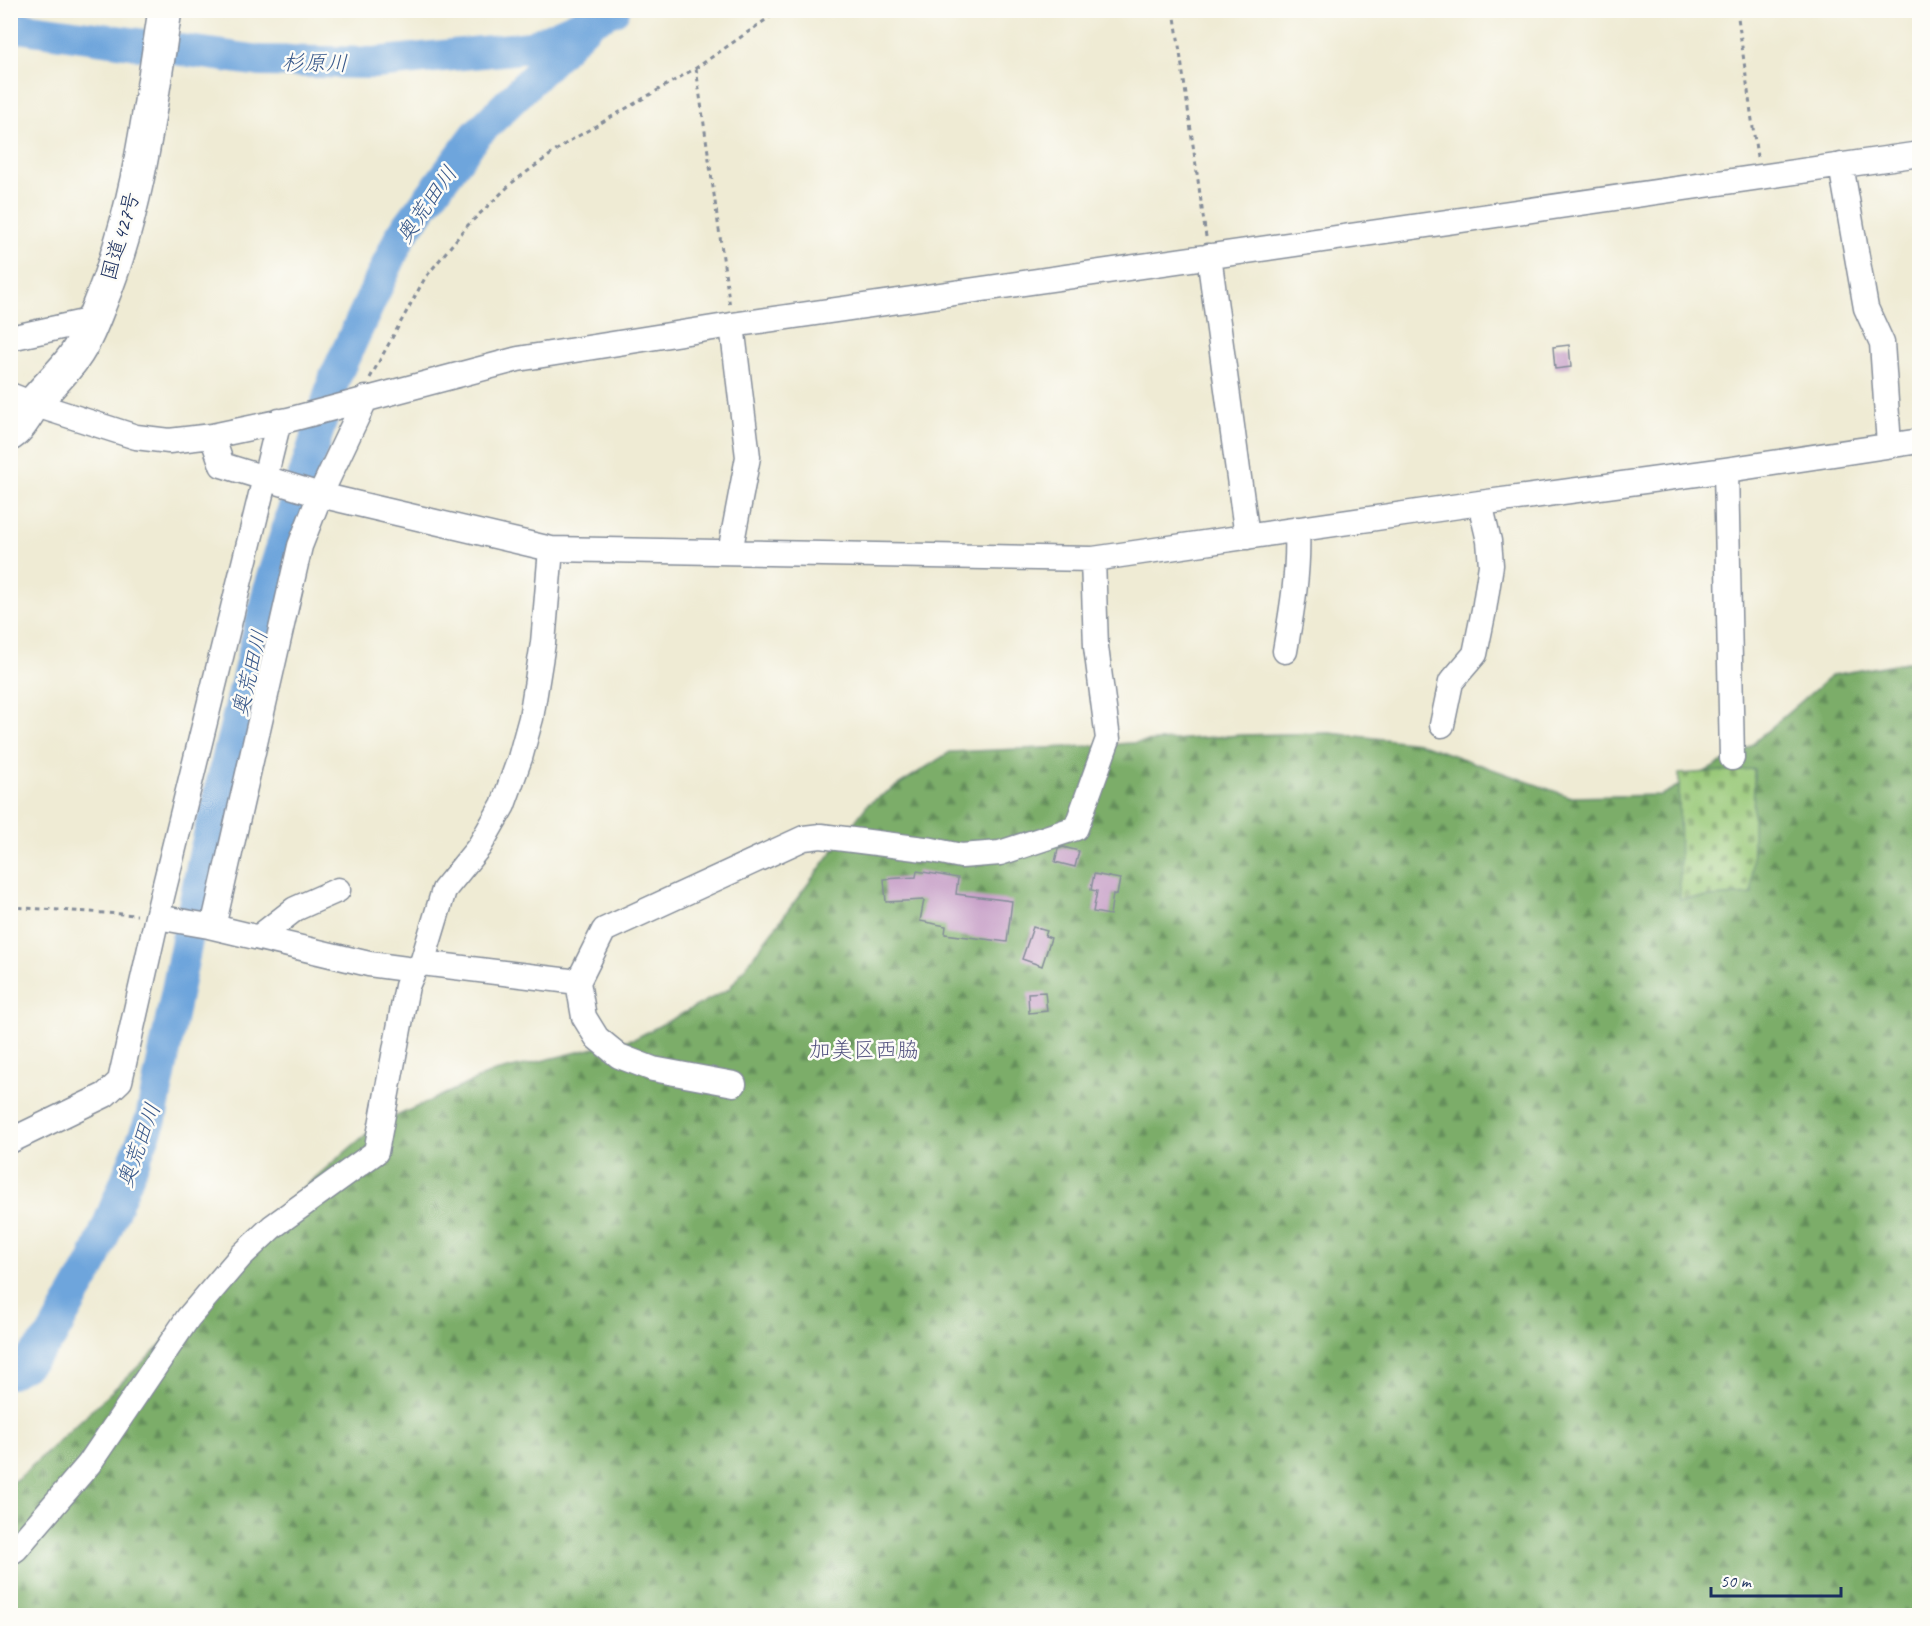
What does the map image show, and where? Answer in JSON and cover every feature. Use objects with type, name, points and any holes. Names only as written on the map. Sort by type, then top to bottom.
[{"type":"highway","name":"国道427号","points":[[10,434],[15,430],[22,400],[75,356],[110,278],[126,226],[149,118],[165,10]]},
{"type":"street","points":[[22,400],[136,437],[169,441],[212,436],[283,421],[518,359],[732,325],[1920,154]]},
{"type":"street","points":[[1841,165],[1866,308],[1882,343],[1889,445]]},
{"type":"street","points":[[1209,256],[1248,537]]},
{"type":"street","points":[[10,338],[93,320]]},
{"type":"street","points":[[730,552],[748,457],[732,325]]},
{"type":"street","points":[[211,927],[300,546],[317,494],[360,400]]},
{"type":"street","points":[[10,1142],[105,1095],[120,1081],[271,480],[283,421]]},
{"type":"street","points":[[212,436],[222,465],[317,494],[551,549],[1093,559],[1920,441]]},
{"type":"street","points":[[1726,470],[1732,758]]},
{"type":"street","points":[[1442,724],[1451,682],[1475,654],[1484,610],[1491,565],[1489,541],[1480,502]]},
{"type":"street","points":[[1285,651],[1296,588],[1299,554],[1297,530]]},
{"type":"street","points":[[10,1553],[16,1550],[89,1464],[188,1318],[241,1256],[272,1227],[376,1152],[408,986],[418,966],[444,890],[478,846],[503,805],[520,758],[531,718],[543,643],[551,549]]},
{"type":"street","points":[[734,1084],[653,1069],[620,1056],[597,1038],[584,1017],[578,982],[604,930],[804,838],[821,836],[932,850],[961,856],[1000,853],[1076,828],[1108,739],[1096,647],[1093,559]]},
{"type":"street","points":[[259,938],[295,909],[338,890]]},
{"type":"street","points":[[161,917],[369,964],[418,966],[578,982]]},
{"type":"path","points":[[360,400],[425,278],[468,225],[513,182],[568,142],[696,68],[780,10]]},
{"type":"path","points":[[1174,10],[1209,256]]},
{"type":"path","points":[[1737,10],[1759,176]]},
{"type":"path","points":[[696,68],[732,325]]},
{"type":"path","points":[[10,907],[161,917]]},
{"type":"green space","points":[[1919,660],[1919,1615],[11,1615],[10,1483],[19,1478],[156,1350],[255,1229],[377,1125],[491,1073],[636,1038],[729,989],[868,804],[950,752],[1089,746],[1241,735],[1330,733],[1419,743],[1571,797],[1661,795],[1744,751],[1832,675]]},
{"type":"green space","points":[[1754,769],[1752,894],[1680,899],[1679,774]]},
{"type":"building","points":[[1569,345],[1571,367],[1555,369],[1553,347]]},
{"type":"building","points":[[1063,847],[1079,851],[1075,867],[1055,862],[1058,849]]},
{"type":"building","points":[[917,871],[958,878],[956,894],[1012,901],[1007,942],[945,934],[946,926],[920,921],[924,900],[886,902],[884,879],[916,877]]},
{"type":"building","points":[[1094,874],[1120,879],[1117,895],[1113,894],[1110,915],[1093,912],[1097,891],[1091,890]]},
{"type":"building","points":[[1033,927],[1047,931],[1045,936],[1051,938],[1042,966],[1022,959]]},
{"type":"building","points":[[1045,992],[1047,1011],[1029,1013],[1028,993]]},
{"type":"waterway","name":"杉原川","points":[[10,26],[260,61],[375,63],[531,47],[614,10]]},
{"type":"waterway","name":"奥荒田川","points":[[10,1373],[27,1363],[51,1337],[93,1262],[151,1119],[204,856],[271,581],[335,377],[401,235],[476,135],[591,21]]},
{"type":"district","name":"加美区西脇","points":[[864,1049]]}]
